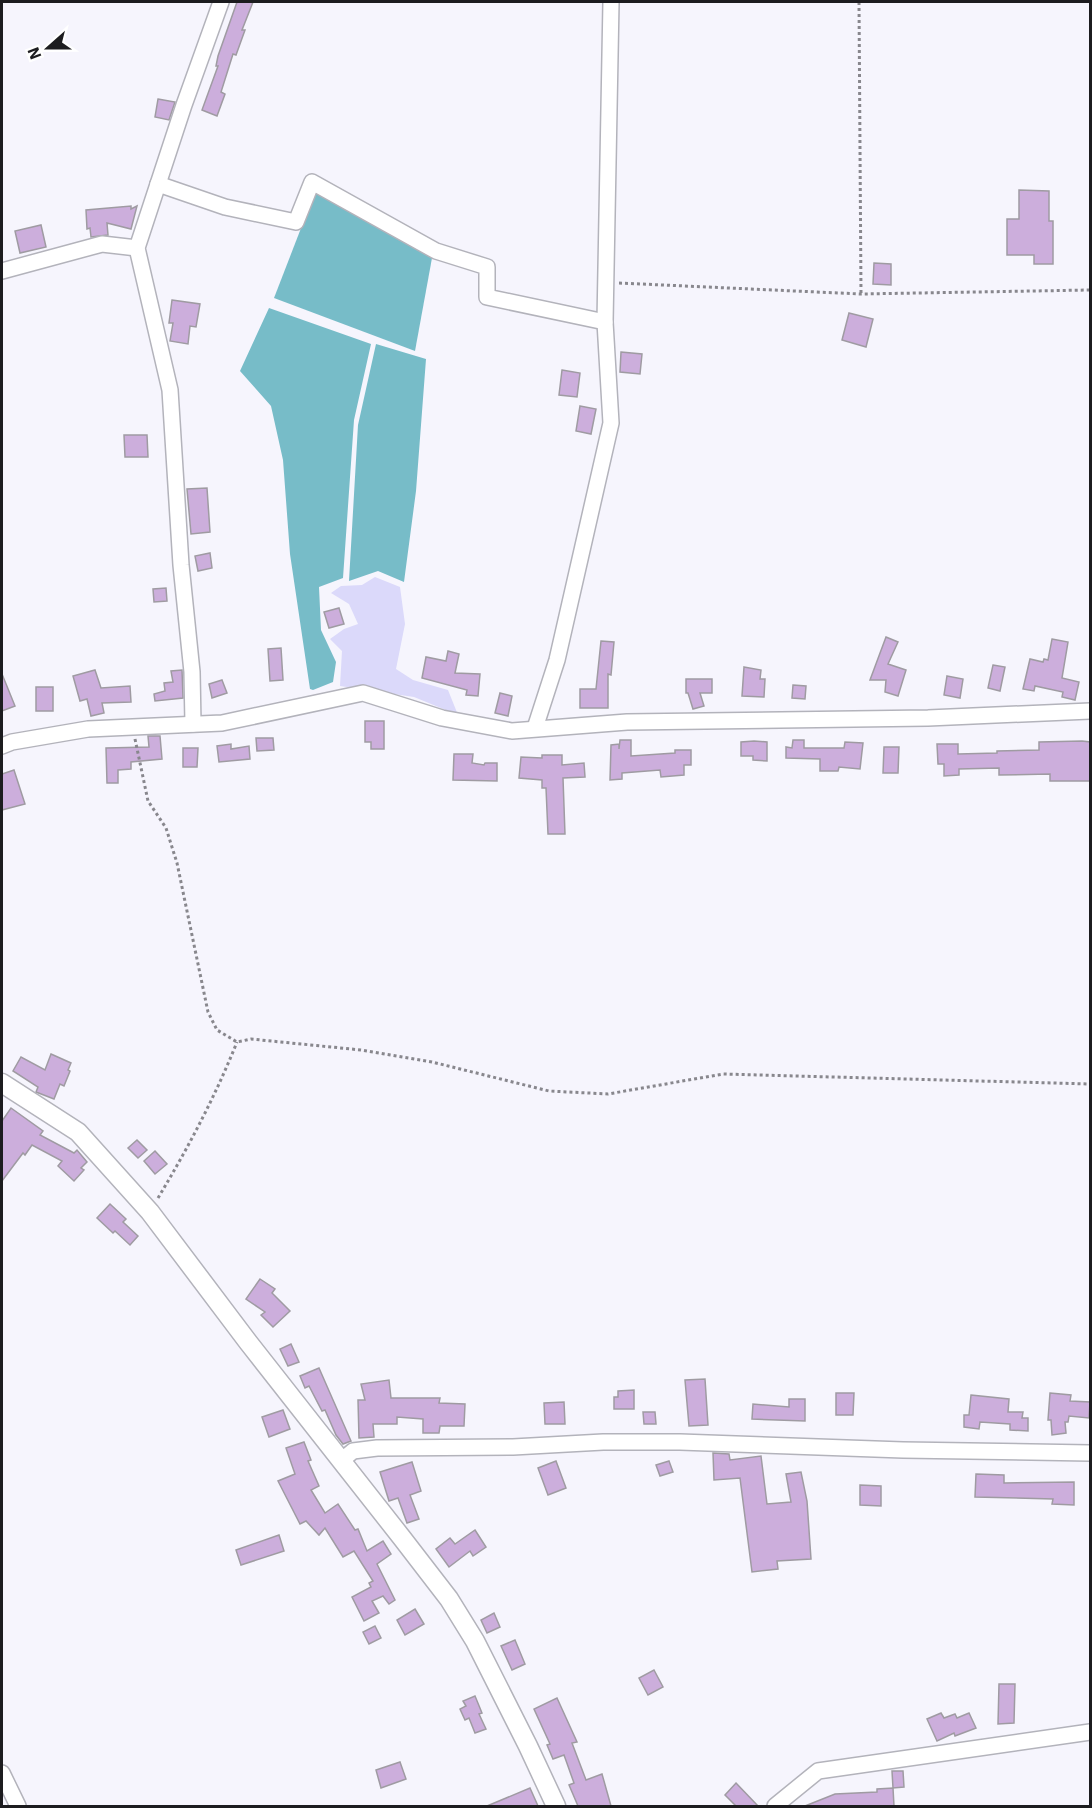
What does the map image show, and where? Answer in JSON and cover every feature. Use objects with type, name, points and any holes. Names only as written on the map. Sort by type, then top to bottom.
[{"type":"street","points":[[193,724],[192,672],[170,390],[137,248],[221,2]]},
{"type":"street","points":[[535,728],[557,660],[611,423],[605,322],[610,2]]},
{"type":"street","points":[[158,184],[225,207],[296,222],[312,182],[436,251],[487,267],[487,297],[605,322]]},
{"type":"street","points":[[2,271],[102,244],[137,248]]},
{"type":"street","points":[[2,746],[12,742],[88,729],[222,723],[363,693],[442,718],[512,731],[627,722],[928,718],[1090,711]]},
{"type":"street","points":[[2,1083],[78,1132],[150,1212],[448,1599],[476,1641],[556,1806]]},
{"type":"street","points":[[341,1461],[353,1451],[377,1448],[513,1447],[614,1442],[1090,1453]]},
{"type":"street","points":[[775,1806],[818,1771],[1090,1732]]},
{"type":"street","points":[[2,1773],[18,1806]]},
{"type":"path","points":[[859,2],[861,294]]},
{"type":"path","points":[[606,283],[861,294],[1090,290]]},
{"type":"path","points":[[132,726],[148,801],[166,828],[177,863],[208,1012],[217,1030],[237,1042],[251,1039],[362,1050],[432,1062],[549,1091],[584,1093],[608,1094],[723,1074],[1090,1084]]},
{"type":"path","points":[[150,1212],[190,1144],[237,1042]]},
{"type":"shaded area","points":[[315,192],[432,258],[415,351],[274,298]]},
{"type":"shaded area","points":[[269,308],[371,344],[354,420],[343,578],[319,587],[321,630],[336,662],[333,682],[313,690],[310,689],[290,554],[283,460],[271,406],[240,371]]},
{"type":"shaded area","points":[[376,344],[426,359],[416,491],[404,582],[378,571],[349,581],[358,425]]},
{"type":"shaded area","points":[[375,577],[400,587],[405,624],[396,669],[413,680],[448,690],[458,715],[414,697],[340,686],[342,651],[330,639],[344,629],[358,624],[349,604],[331,593],[341,586],[362,585]]},
{"type":"building","points":[[237,2],[253,2],[242,30],[245,30],[236,55],[233,54],[221,92],[225,94],[217,116],[202,110]]},
{"type":"building","points":[[158,99],[175,102],[169,120],[155,117]]},
{"type":"building","points":[[1019,190],[1049,191],[1049,221],[1053,221],[1053,264],[1034,264],[1034,255],[1007,255],[1007,219],[1019,219]]},
{"type":"building","points":[[131,206],[131,209],[137,206],[131,229],[107,223],[108,235],[91,237],[90,228],[87,229],[86,210]]},
{"type":"building","points":[[41,225],[46,247],[20,253],[15,231]]},
{"type":"building","points":[[874,263],[891,264],[891,285],[873,284]]},
{"type":"building","points":[[172,300],[200,304],[196,327],[190,326],[188,344],[170,341],[173,323],[169,323]]},
{"type":"building","points":[[849,313],[873,319],[866,347],[842,340]]},
{"type":"building","points":[[621,352],[642,354],[640,374],[620,372]]},
{"type":"building","points":[[562,370],[580,373],[577,397],[559,395]]},
{"type":"building","points":[[580,406],[596,409],[591,434],[576,431]]},
{"type":"building","points":[[124,435],[147,435],[148,457],[125,457]]},
{"type":"building","points":[[207,488],[210,532],[191,534],[187,489]]},
{"type":"building","points":[[210,553],[212,568],[198,571],[195,556]]},
{"type":"building","points":[[166,588],[167,601],[154,602],[153,589]]},
{"type":"building","points":[[339,608],[344,624],[329,628],[324,612]]},
{"type":"building","points":[[886,637],[898,642],[888,664],[906,670],[898,696],[885,692],[886,680],[870,680]]},
{"type":"building","points":[[1052,639],[1068,642],[1062,678],[1079,682],[1075,700],[1062,697],[1063,692],[1035,686],[1034,691],[1023,689],[1030,659],[1043,662],[1044,659],[1048,660]]},
{"type":"building","points":[[601,641],[614,642],[611,675],[608,674],[608,708],[580,708],[580,689],[596,689]]},
{"type":"building","points":[[281,648],[283,680],[270,681],[268,649]]},
{"type":"building","points":[[448,651],[459,654],[455,673],[480,674],[478,696],[466,695],[467,690],[422,678],[426,657],[446,661]]},
{"type":"building","points":[[993,665],[1005,667],[1000,691],[988,688]]},
{"type":"building","points":[[744,667],[761,670],[760,679],[765,679],[764,697],[742,696]]},
{"type":"building","points":[[95,670],[101,688],[130,686],[131,702],[102,703],[104,713],[91,716],[87,699],[80,701],[73,676]]},
{"type":"building","points":[[182,670],[183,698],[155,701],[154,694],[165,691],[164,683],[173,682],[171,671]]},
{"type":"building","points":[[2,674],[15,706],[2,711]]},
{"type":"building","points":[[947,676],[963,679],[960,698],[944,695]]},
{"type":"building","points":[[686,679],[712,679],[712,693],[700,693],[704,706],[693,709],[688,693],[686,693]]},
{"type":"building","points":[[222,680],[227,693],[212,698],[209,684]]},
{"type":"building","points":[[793,685],[806,686],[805,699],[792,698]]},
{"type":"building","points":[[36,687],[53,687],[53,711],[36,711]]},
{"type":"building","points":[[500,693],[512,696],[508,716],[495,713]]},
{"type":"building","points":[[365,721],[384,721],[384,749],[371,749],[371,742],[365,742]]},
{"type":"building","points":[[148,736],[160,736],[162,759],[131,762],[131,769],[118,770],[118,783],[107,783],[106,748],[149,747]]},
{"type":"building","points":[[256,738],[273,738],[274,750],[257,751]]},
{"type":"building","points":[[620,740],[631,740],[631,756],[691,750],[691,765],[684,765],[684,775],[661,777],[660,770],[622,773],[622,779],[610,780],[611,745],[619,744],[619,749]]},
{"type":"building","points":[[793,740],[804,740],[804,748],[844,748],[845,742],[863,743],[860,769],[839,767],[838,771],[820,771],[820,759],[786,758],[786,747],[792,748]]},
{"type":"building","points":[[741,742],[767,742],[767,761],[753,760],[753,756],[741,756]]},
{"type":"building","points":[[1039,742],[1090,742],[1090,781],[1050,781],[1050,774],[999,775],[999,768],[959,769],[959,775],[944,776],[944,764],[938,764],[937,744],[958,744],[958,754],[1039,750]]},
{"type":"building","points":[[231,744],[231,749],[249,746],[250,759],[219,762],[217,746]]},
{"type":"building","points":[[884,747],[899,747],[898,773],[883,773]]},
{"type":"building","points":[[183,748],[198,748],[197,767],[183,767]]},
{"type":"building","points":[[454,754],[473,754],[472,763],[484,765],[485,763],[497,763],[497,781],[453,780]]},
{"type":"building","points":[[542,755],[562,755],[562,765],[584,763],[585,777],[563,778],[565,834],[548,834],[546,788],[542,788],[542,780],[519,778],[521,757],[542,758]]},
{"type":"building","points":[[14,770],[25,804],[2,810],[2,774]]},
{"type":"building","points":[[51,1054],[71,1063],[64,1086],[60,1084],[54,1099],[36,1092],[38,1087],[13,1071],[21,1057],[45,1070]]},
{"type":"building","points":[[11,1108],[43,1131],[40,1135],[74,1153],[77,1150],[87,1162],[81,1168],[84,1170],[74,1181],[58,1166],[62,1161],[32,1145],[2,1181],[2,1121]]},
{"type":"building","points":[[137,1140],[147,1150],[138,1158],[128,1148]]},
{"type":"building","points":[[155,1151],[167,1164],[155,1174],[144,1161]]},
{"type":"building","points":[[110,1204],[126,1219],[123,1222],[138,1236],[130,1245],[97,1218]]},
{"type":"building","points":[[260,1279],[275,1289],[272,1293],[290,1311],[273,1327],[261,1315],[265,1312],[246,1299]]},
{"type":"building","points":[[291,1344],[299,1362],[288,1366],[280,1349]]},
{"type":"building","points":[[319,1368],[351,1441],[343,1444],[309,1386],[305,1388],[300,1376]]},
{"type":"building","points":[[705,1379],[708,1425],[689,1426],[685,1380]]},
{"type":"building","points":[[389,1380],[391,1398],[440,1398],[439,1403],[465,1404],[464,1426],[440,1426],[439,1433],[423,1433],[423,1419],[397,1417],[397,1424],[373,1424],[374,1437],[359,1438],[358,1400],[365,1400],[361,1384]]},
{"type":"building","points":[[634,1390],[634,1409],[614,1409],[614,1397],[618,1397],[618,1391]]},
{"type":"building","points":[[836,1393],[854,1393],[853,1415],[836,1415]]},
{"type":"building","points":[[1050,1393],[1071,1395],[1070,1401],[1090,1402],[1089,1418],[1069,1416],[1068,1422],[1065,1422],[1066,1433],[1052,1435],[1051,1420],[1048,1420]]},
{"type":"building","points":[[971,1395],[1009,1399],[1008,1412],[1023,1412],[1022,1418],[1028,1418],[1028,1431],[1010,1430],[1010,1424],[980,1422],[979,1429],[964,1427],[964,1415],[969,1415]]},
{"type":"building","points":[[789,1399],[805,1399],[805,1421],[752,1419],[753,1404],[789,1407]]},
{"type":"building","points":[[564,1402],[565,1424],[545,1424],[544,1403]]},
{"type":"building","points":[[283,1410],[290,1429],[269,1437],[262,1417]]},
{"type":"building","points":[[643,1412],[655,1412],[656,1424],[644,1424]]},
{"type":"building","points":[[304,1442],[311,1460],[308,1461],[319,1486],[311,1490],[325,1513],[338,1504],[355,1530],[358,1529],[367,1551],[383,1541],[391,1554],[377,1564],[395,1600],[389,1604],[383,1596],[372,1601],[379,1613],[364,1621],[352,1597],[371,1587],[369,1583],[373,1581],[354,1551],[343,1557],[325,1528],[319,1535],[306,1521],[300,1524],[278,1481],[295,1474],[286,1448]]},
{"type":"building","points":[[713,1453],[729,1454],[730,1460],[761,1456],[767,1504],[791,1502],[786,1474],[801,1472],[807,1501],[811,1559],[777,1561],[778,1569],[752,1572],[740,1478],[714,1480]]},
{"type":"building","points":[[556,1461],[566,1488],[548,1495],[538,1468]]},
{"type":"building","points":[[669,1461],[673,1472],[660,1476],[656,1465]]},
{"type":"building","points":[[412,1462],[421,1491],[410,1495],[419,1519],[407,1523],[398,1498],[389,1501],[380,1472]]},
{"type":"building","points":[[976,1474],[1004,1475],[1004,1483],[1074,1482],[1074,1505],[1052,1504],[1053,1499],[975,1497]]},
{"type":"building","points":[[860,1485],[881,1486],[881,1506],[860,1505]]},
{"type":"building","points":[[475,1530],[486,1547],[473,1556],[470,1551],[449,1567],[436,1549],[450,1538],[455,1544]]},
{"type":"building","points":[[279,1535],[284,1551],[241,1565],[236,1550]]},
{"type":"building","points":[[415,1609],[424,1624],[405,1635],[397,1620]]},
{"type":"building","points":[[494,1613],[500,1627],[487,1633],[481,1620]]},
{"type":"building","points":[[375,1626],[381,1638],[369,1644],[363,1632]]},
{"type":"building","points":[[515,1640],[525,1664],[512,1670],[501,1646]]},
{"type":"building","points":[[654,1670],[663,1687],[648,1695],[639,1678]]},
{"type":"building","points":[[999,1684],[1015,1684],[1014,1723],[998,1724]]},
{"type":"building","points":[[475,1696],[482,1713],[479,1714],[486,1729],[475,1733],[469,1718],[465,1720],[460,1709],[466,1706],[463,1701]]},
{"type":"building","points":[[557,1698],[577,1742],[572,1743],[586,1780],[602,1774],[611,1806],[578,1806],[569,1785],[574,1783],[564,1755],[553,1759],[547,1745],[550,1744],[534,1709]]},
{"type":"building","points":[[941,1713],[944,1718],[955,1714],[957,1718],[969,1713],[976,1728],[955,1736],[954,1733],[937,1741],[927,1719]]},
{"type":"building","points":[[400,1762],[406,1779],[381,1788],[376,1770]]},
{"type":"building","points":[[892,1771],[903,1771],[904,1787],[893,1788]]},
{"type":"building","points":[[736,1783],[758,1806],[736,1806],[725,1795]]},
{"type":"building","points":[[530,1788],[538,1806],[487,1806]]},
{"type":"building","points":[[893,1788],[894,1806],[805,1806],[835,1794],[877,1792],[877,1789]]}]
